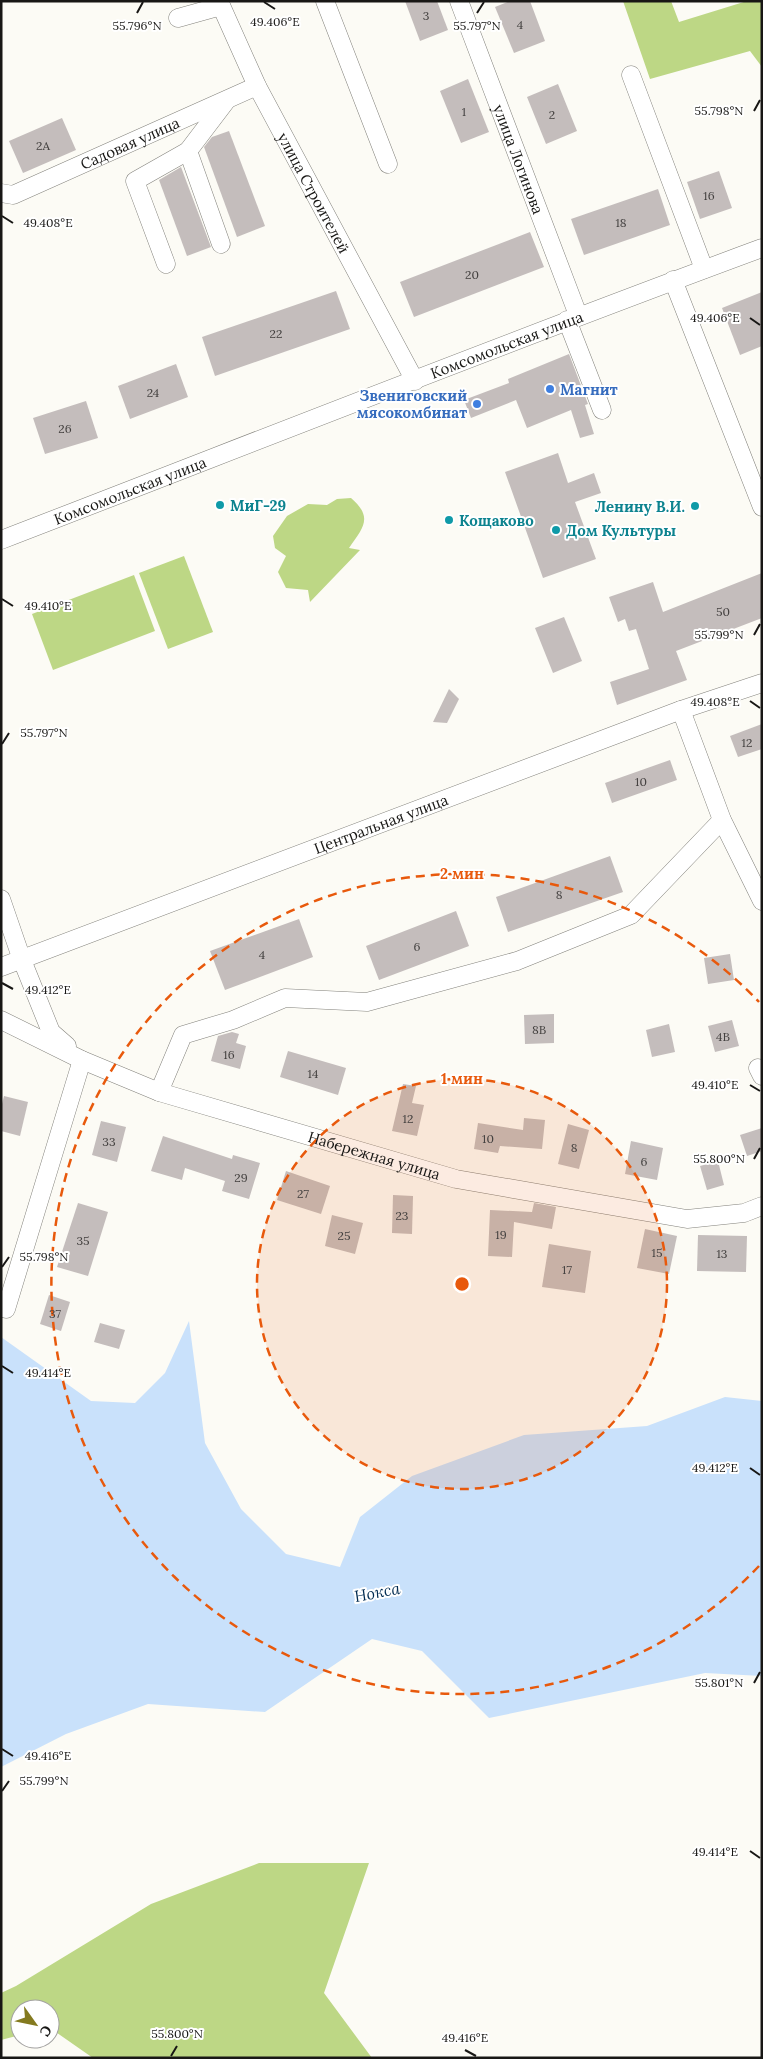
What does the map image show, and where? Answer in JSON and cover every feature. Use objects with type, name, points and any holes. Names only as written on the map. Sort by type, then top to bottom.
[{"type":"street","points":[[325,1],[388,164]]},
{"type":"street","name":"улица Логинова","points":[[459,1],[573,318],[602,410]]},
{"type":"street","points":[[178,18],[220,4]]},
{"type":"street","name":"улица Строителей","points":[[220,4],[257,86],[415,381]]},
{"type":"street","points":[[631,75],[704,269]]},
{"type":"street","name":"Садовая улица","points":[[1,193],[13,196],[257,86]]},
{"type":"street","points":[[166,264],[135,181],[188,151],[227,99]]},
{"type":"street","points":[[188,151],[221,244]]},
{"type":"street","name":"Комсомольская улица","points":[[1,540],[415,381],[573,318],[762,248]]},
{"type":"street","points":[[673,280],[762,507]]},
{"type":"street","name":"Центральная улица","points":[[1,967],[681,710],[762,683]]},
{"type":"street","points":[[681,710],[722,820],[762,901]]},
{"type":"street","points":[[159,1092],[183,1035],[233,1020],[285,998],[367,1002],[376,1000],[516,961],[631,915],[722,820]]},
{"type":"street","points":[[1,899],[22,960],[51,1032],[82,1060],[6,1309]]},
{"type":"street","name":"Набережная улица","points":[[1,1020],[82,1060],[159,1092],[456,1179],[687,1218],[744,1213],[762,1206]]},
{"type":"green space","points":[[623,1],[671,1],[679,22],[747,1],[762,1],[762,67],[750,51],[650,79]]},
{"type":"green space","points":[[351,498],[362,511],[364,522],[359,534],[349,548],[360,550],[310,602],[308,590],[286,588],[278,572],[286,556],[275,548],[273,536],[287,516],[308,504],[327,505],[337,499]]},
{"type":"green space","points":[[184,556],[213,632],[168,649],[139,573]]},
{"type":"green space","points":[[134,575],[155,631],[53,670],[32,614]]},
{"type":"green space","points":[[259,1863],[369,1863],[324,1993],[372,2058],[93,2058],[60,2035],[60,1999],[10,1999],[10,2038],[1,2040],[1,1993],[16,1986],[151,1904]]},
{"type":"water","name":"Нокса","points":[[189,1321],[205,1443],[241,1509],[286,1554],[340,1567],[360,1517],[412,1476],[524,1435],[647,1426],[725,1397],[762,1401],[762,1676],[705,1673],[489,1718],[422,1651],[372,1639],[265,1712],[148,1704],[66,1734],[1,1767],[1,1337],[91,1401],[135,1403],[165,1373]]},
{"type":"building","points":[[405,1],[437,1],[448,30],[420,41]]},
{"type":"building","points":[[510,1],[530,1],[545,41],[514,53],[495,7]]},
{"type":"building","points":[[468,79],[489,132],[461,143],[440,91]]},
{"type":"building","points":[[558,84],[577,131],[546,144],[527,97]]},
{"type":"building","points":[[62,118],[76,150],[23,173],[9,141]]},
{"type":"building","points":[[229,131],[265,226],[237,237],[204,147],[212,137]]},
{"type":"building","points":[[181,167],[211,247],[187,256],[159,180]]},
{"type":"building","points":[[719,171],[732,208],[700,219],[687,182]]},
{"type":"building","points":[[658,189],[670,225],[584,255],[571,219]]},
{"type":"building","points":[[530,232],[544,267],[414,317],[400,282]]},
{"type":"building","points":[[336,291],[350,329],[215,376],[202,337]]},
{"type":"building","points":[[762,292],[762,346],[740,355],[722,308]]},
{"type":"building","points":[[569,354],[588,404],[585,405],[594,434],[580,438],[571,410],[527,428],[516,400],[471,418],[464,400],[509,383],[508,379]]},
{"type":"building","points":[[176,364],[188,397],[130,419],[118,386]]},
{"type":"building","points":[[86,401],[98,438],[45,454],[33,418]]},
{"type":"building","name":"Дом Культуры","points":[[558,453],[568,483],[594,473],[601,493],[575,502],[596,559],[543,578],[505,472]]},
{"type":"building","points":[[762,573],[762,618],[676,651],[687,680],[617,705],[610,682],[649,669],[636,629],[629,631],[625,619],[618,622],[609,597],[653,582],[663,612]]},
{"type":"building","points":[[564,617],[582,661],[553,673],[535,628]]},
{"type":"building","points":[[449,689],[459,699],[447,723],[433,722]]},
{"type":"building","points":[[762,724],[762,749],[738,757],[730,736]]},
{"type":"building","points":[[670,760],[677,780],[612,803],[605,783]]},
{"type":"building","points":[[610,856],[623,892],[508,932],[496,897]]},
{"type":"building","points":[[456,911],[469,946],[379,980],[366,946]]},
{"type":"building","points":[[299,919],[313,957],[225,990],[210,951]]},
{"type":"building","points":[[730,954],[734,980],[708,984],[704,958]]},
{"type":"building","points":[[554,1014],[554,1043],[525,1044],[524,1015]]},
{"type":"building","points":[[732,1020],[739,1046],[715,1052],[708,1026]]},
{"type":"building","points":[[669,1024],[675,1052],[652,1057],[646,1030]]},
{"type":"building","points":[[232,1032],[239,1034],[236,1043],[246,1046],[240,1069],[211,1061],[218,1036]]},
{"type":"building","points":[[288,1051],[346,1068],[338,1095],[280,1077]]},
{"type":"building","points":[[403,1084],[416,1086],[412,1103],[424,1105],[417,1136],[392,1131]]},
{"type":"building","points":[[4,1096],[28,1102],[20,1136],[1,1131],[1,1108]]},
{"type":"building","points":[[524,1118],[545,1120],[542,1149],[500,1146],[498,1153],[474,1149],[478,1123],[523,1130]]},
{"type":"building","points":[[101,1121],[126,1127],[117,1162],[92,1155]]},
{"type":"building","points":[[568,1124],[589,1130],[579,1169],[558,1164]]},
{"type":"building","points":[[762,1128],[762,1151],[747,1156],[740,1135]]},
{"type":"building","points":[[163,1136],[232,1159],[233,1155],[260,1163],[249,1199],[222,1191],[225,1181],[185,1168],[182,1180],[151,1171]]},
{"type":"building","points":[[631,1141],[663,1148],[657,1180],[625,1174]]},
{"type":"building","points":[[718,1161],[724,1185],[707,1190],[700,1166]]},
{"type":"building","points":[[286,1171],[330,1186],[321,1214],[277,1200]]},
{"type":"building","points":[[393,1195],[413,1196],[412,1234],[392,1233]]},
{"type":"building","points":[[78,1203],[108,1212],[88,1276],[57,1267]]},
{"type":"building","points":[[534,1203],[556,1207],[552,1229],[514,1222],[512,1257],[488,1256],[490,1210],[532,1212]]},
{"type":"building","points":[[332,1215],[363,1223],[355,1254],[325,1246]]},
{"type":"building","points":[[645,1229],[677,1236],[669,1274],[637,1268]]},
{"type":"building","points":[[698,1235],[747,1236],[746,1272],[697,1271]]},
{"type":"building","points":[[549,1244],[591,1251],[585,1293],[542,1287]]},
{"type":"building","points":[[49,1295],[70,1302],[61,1331],[40,1324]]},
{"type":"building","points":[[100,1323],[125,1330],[119,1349],[94,1342]]},
{"type":"place","name":"Магнит","points":[[550,389]]},
{"type":"place","name":"Звениговский мясокомбинат","points":[[477,404]]},
{"type":"place","name":"МиГ-29","points":[[220,505]]},
{"type":"place","name":"Ленину В.И.","points":[[695,506]]},
{"type":"place","name":"Кощаково","points":[[449,520]]},
{"type":"place","name":"Дом Культуры","points":[[556,530]]}]
